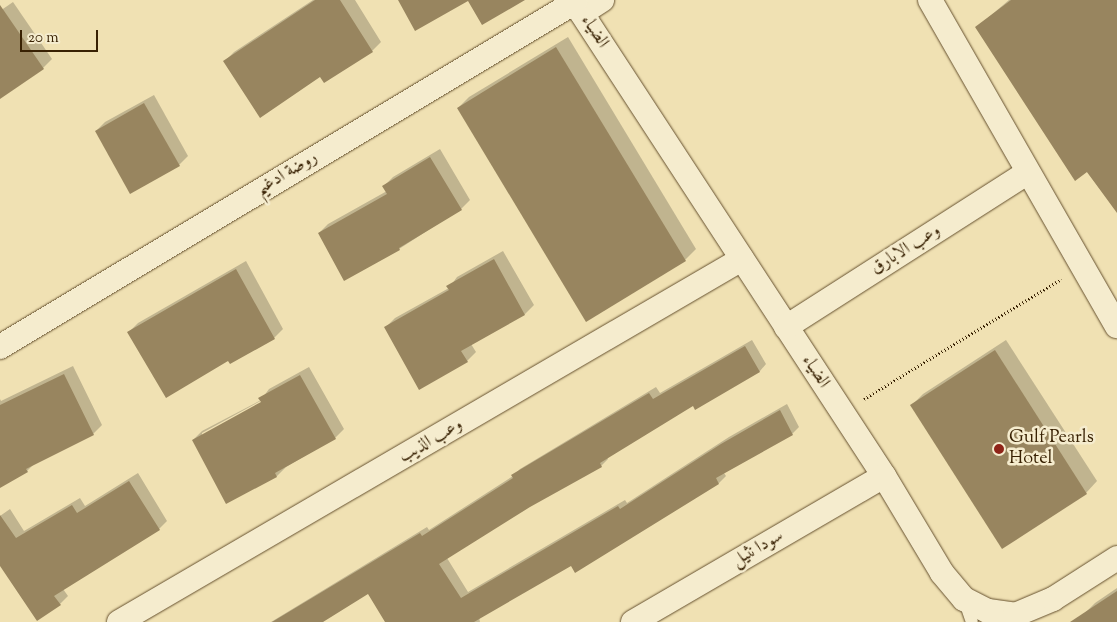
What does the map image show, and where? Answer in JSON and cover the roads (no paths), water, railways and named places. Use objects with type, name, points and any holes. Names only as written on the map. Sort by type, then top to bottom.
[{"type":"street","points":[[577,5],[602,0]]},
{"type":"street","points":[[930,0],[1027,173],[1117,326]]},
{"type":"street","name":"الضياء","points":[[577,5],[884,476],[942,573],[964,600],[988,611],[1018,618],[1053,599],[1117,558]]},
{"type":"street","name":"روضة ادغيم","points":[[0,347],[577,5]]},
{"type":"street","name":"وعب الابارق","points":[[786,327],[1027,173]]},
{"type":"street","name":"وعب الذيب","points":[[119,622],[742,259]]},
{"type":"street","name":"سودا نثيل","points":[[633,622],[884,476]]},
{"type":"lane","points":[[964,600],[972,622]]},
{"type":"place","name":"Gulf Pearls Hotel","points":[[999,449]]}]
